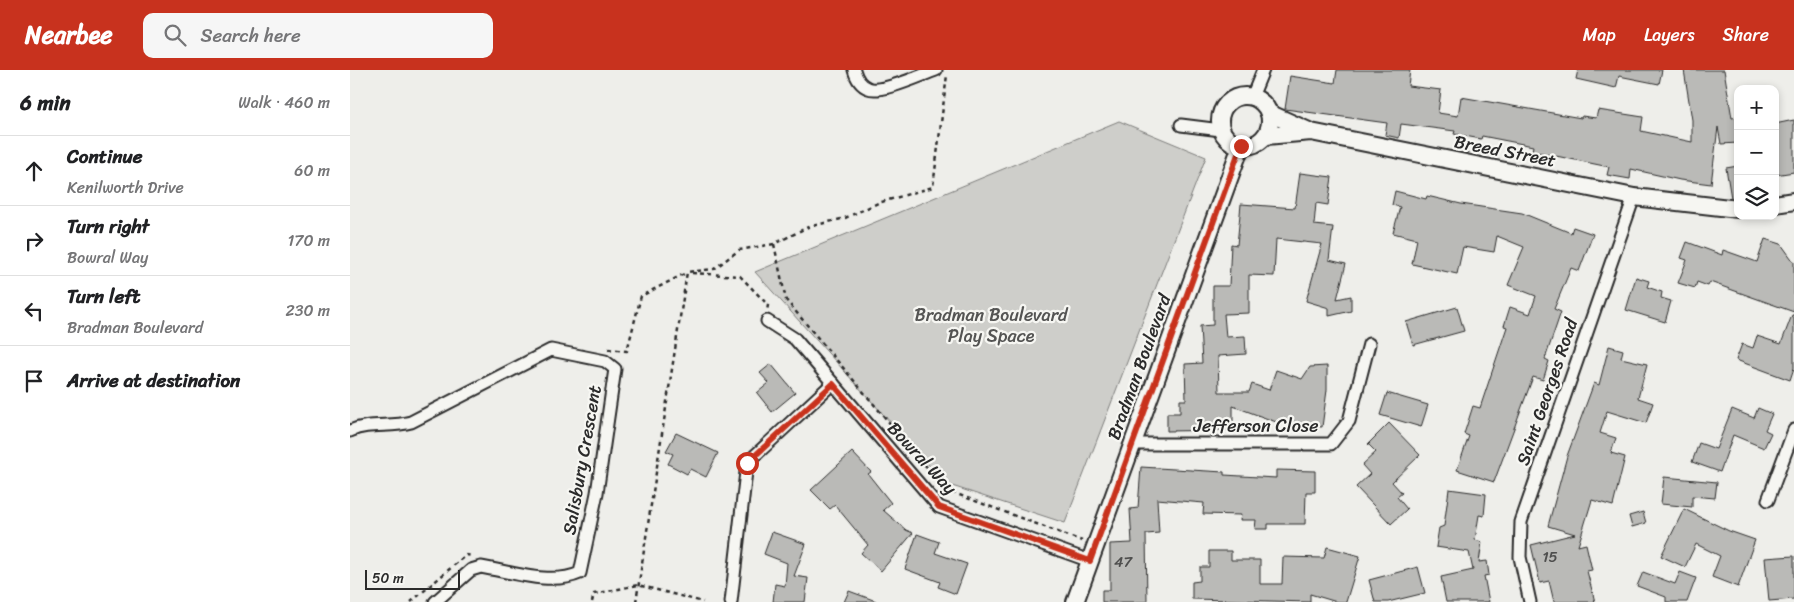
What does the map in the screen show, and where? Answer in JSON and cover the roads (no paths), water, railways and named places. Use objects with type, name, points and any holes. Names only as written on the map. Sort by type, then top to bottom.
[{"type":"street","points":[[854,70],[857,80],[866,88],[876,90],[936,70]]},
{"type":"street","points":[[1252,97],[1263,70]]},
{"type":"street","points":[[1269,113],[1270,120],[1266,136],[1255,144],[1241,146],[1229,141],[1221,130],[1220,115],[1228,102],[1242,96],[1259,100],[1269,113],[1311,132]]},
{"type":"street","points":[[1181,125],[1221,130]]},
{"type":"street","name":"Breed Street","points":[[1266,136],[1311,132],[1634,197],[1734,209]]},
{"type":"street","name":"Bradman Boulevard","points":[[1075,602],[1241,146]]},
{"type":"street","name":"Saint Georges Road","points":[[1530,602],[1520,557],[1521,522],[1634,197]]},
{"type":"street","points":[[1779,203],[1794,201]]},
{"type":"street","name":"Bowral Way","points":[[767,321],[795,339],[939,507],[1092,553]]},
{"type":"street","name":"Jefferson Close","points":[[1132,444],[1331,444],[1350,421],[1369,344]]},
{"type":"street","name":"Salisbury Crescent","points":[[350,431],[360,426],[400,425],[411,422],[551,350],[606,361],[615,369],[597,493],[580,573],[567,579],[554,579],[481,567],[471,570],[435,602]]},
{"type":"street","points":[[731,602],[747,463],[833,384]]},
{"type":"street","points":[[1768,500],[1794,430]]},
{"type":"park label","name":"Bradman Boulevard Play Space","points":[[991,325]]}]
